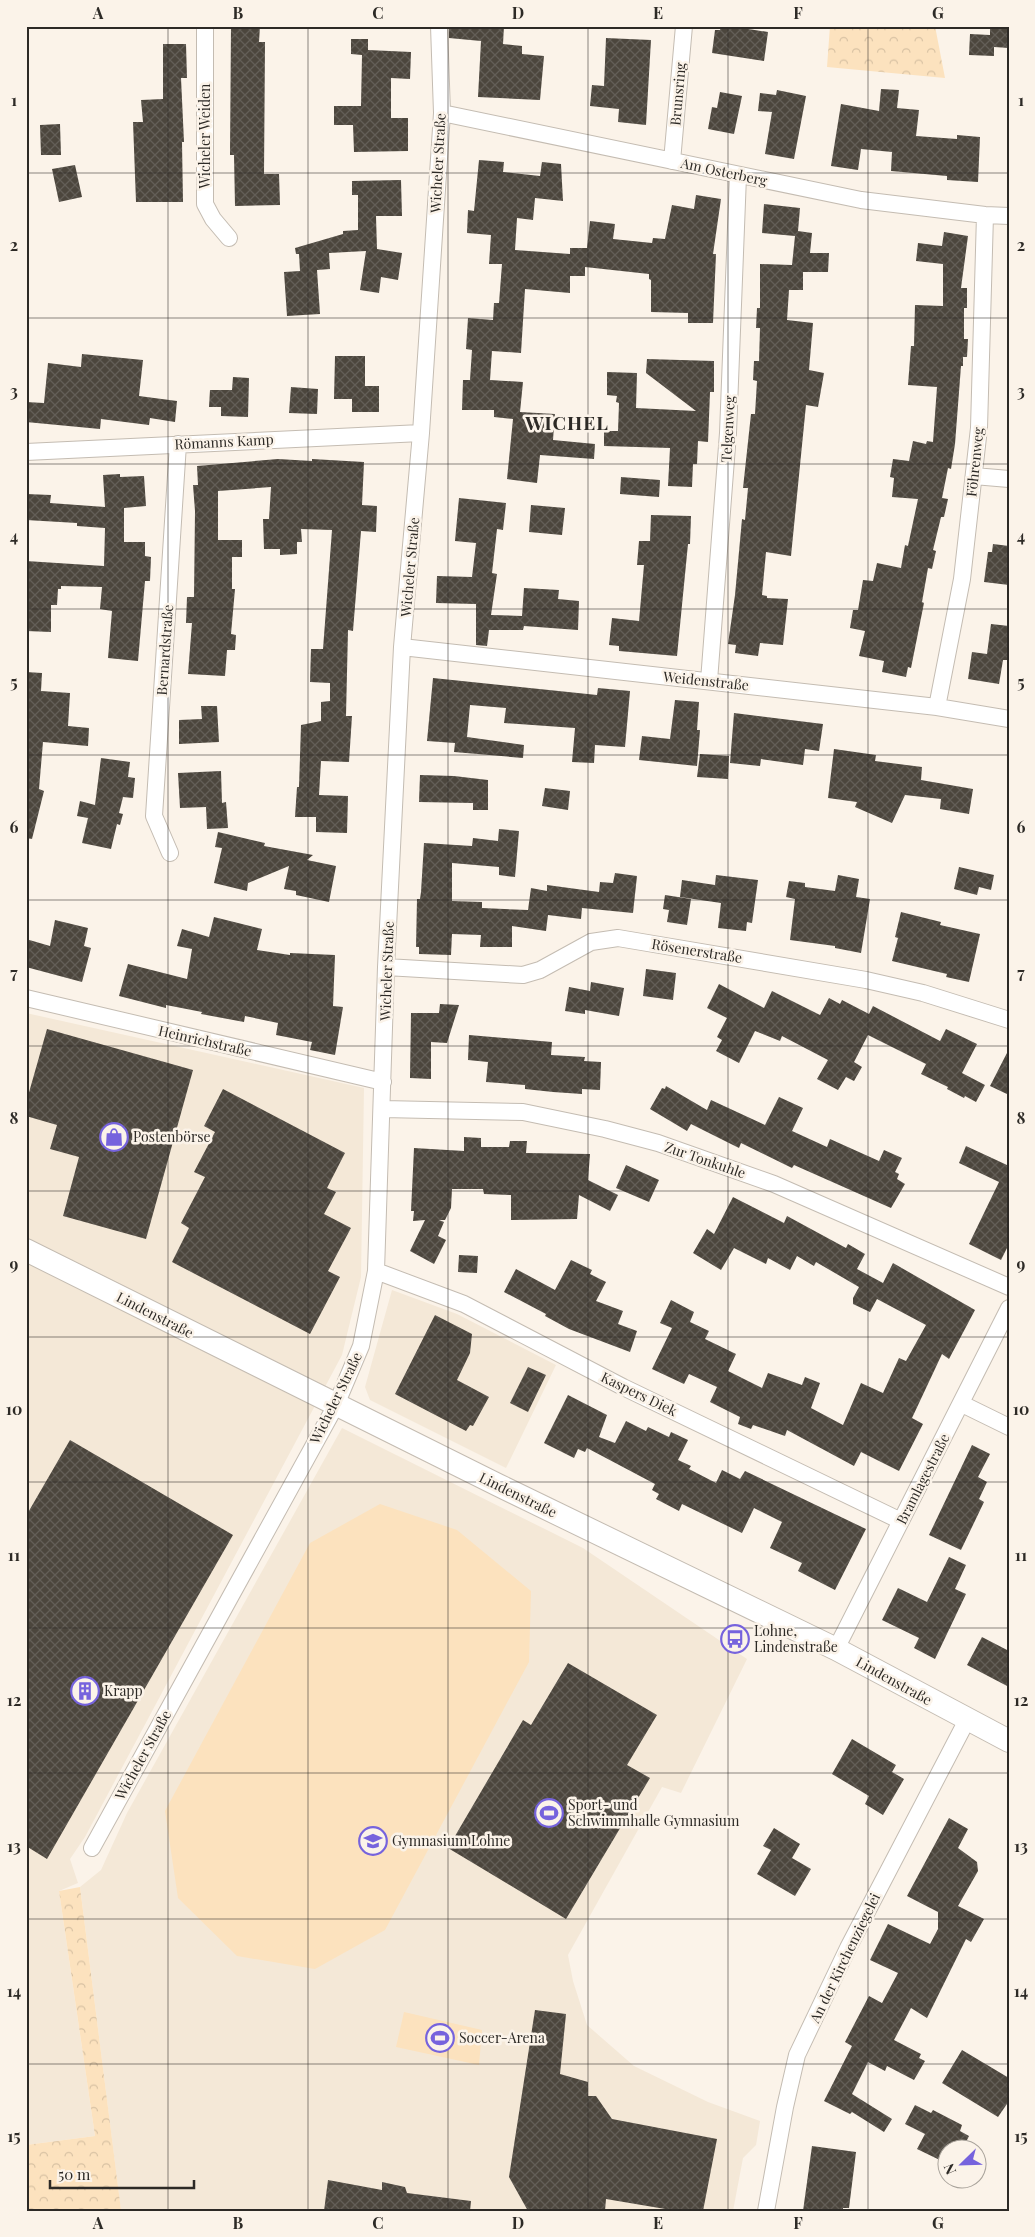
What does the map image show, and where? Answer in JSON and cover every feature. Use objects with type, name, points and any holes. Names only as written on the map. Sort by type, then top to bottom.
[{"type":"street","name":"Wicheler Weiden","points":[[205,26],[205,204],[213,219],[229,238]]},
{"type":"street","name":"Wicheler Straße","points":[[92,1848],[336,1404],[361,1346],[376,1271],[384,1082],[386,967],[402,647],[422,433],[442,113],[438,26]]},
{"type":"street","name":"Brunsring","points":[[672,161],[684,26]]},
{"type":"street","name":"Am Osterberg","points":[[442,113],[738,176],[861,200],[985,215],[1009,216]]},
{"type":"street","name":"Telgenweg","points":[[709,682],[728,433],[738,176]]},
{"type":"street","name":"Föhrenweg","points":[[937,707],[962,579],[979,428],[985,215]]},
{"type":"street","name":"Römanns Kamp","points":[[26,452],[422,433]]},
{"type":"street","name":"Bernardstraße","points":[[170,852],[154,816],[178,444]]},
{"type":"street","points":[[974,476],[1009,479]]},
{"type":"street","name":"Weidenstraße","points":[[402,647],[937,707],[1009,719]]},
{"type":"street","name":"Rösenerstraße","points":[[386,967],[523,975],[540,970],[591,942],[618,938],[866,980],[923,993],[1009,1020]]},
{"type":"street","name":"Heinrichstraße","points":[[26,998],[384,1082]]},
{"type":"street","name":"Zur Tonkuhle","points":[[383,1109],[523,1112],[605,1129],[658,1143],[774,1184],[1009,1287]]},
{"type":"street","name":"Lindenstraße","points":[[26,1250],[783,1625],[836,1649],[1009,1741]]},
{"type":"street","name":"Kaspers Diek","points":[[376,1271],[464,1304],[622,1387],[901,1521]]},
{"type":"street","name":"Bramlagestraße","points":[[836,1649],[962,1404],[1009,1308]]},
{"type":"street","points":[[962,1404],[1009,1427]]},
{"type":"street","name":"An der Kirchenziegelei","points":[[766,2211],[784,2107],[797,2055],[848,1948],[967,1720]]},
{"type":"shaded area","points":[[26,1013],[364,1088],[361,1277],[342,1355],[85,1837],[70,1859],[78,1883],[59,1891],[95,2136],[26,2145]]},
{"type":"shaded area","points":[[392,1290],[457,1314],[556,1365],[506,1468],[370,1400],[365,1387]]},
{"type":"shaded area","name":"Gymnasium Lohne","points":[[342,1428],[583,1548],[747,1659],[681,1793],[662,1787],[568,1955],[573,1981],[587,2025],[634,2066],[708,2102],[760,2121],[756,2145],[743,2158],[733,2211],[121,2211],[80,1887],[101,1870],[127,1813]]},
{"type":"green space","points":[[830,26],[935,26],[945,78],[827,67]]},
{"type":"green space","points":[[380,1504],[457,1530],[531,1591],[529,1662],[385,1930],[315,1969],[237,1956],[178,1898],[165,1811],[310,1543]]},
{"type":"green space","points":[[80,1887],[121,2210],[26,2211],[26,2145],[95,2136],[59,1891]]},
{"type":"green space","name":"Soccer-Arena","points":[[404,2012],[482,2030],[479,2065],[396,2047]]},
{"type":"building","points":[[231,26],[260,26],[259,42],[265,42],[264,174],[279,174],[280,205],[235,206],[234,155],[230,155]]},
{"type":"building","points":[[449,26],[504,26],[503,44],[522,46],[522,54],[544,56],[540,100],[478,97],[481,41],[449,38]]},
{"type":"building","points":[[721,26],[742,26],[742,28],[768,32],[764,61],[712,53],[715,30],[720,30]]},
{"type":"building","points":[[990,26],[1009,26],[1009,48],[994,47],[994,56],[969,55],[970,34],[990,35]]},
{"type":"building","points":[[606,38],[651,40],[646,125],[618,122],[619,109],[590,106],[592,85],[604,86]]},
{"type":"building","points":[[351,39],[368,39],[368,50],[411,52],[410,79],[391,78],[391,118],[408,118],[408,151],[354,152],[353,125],[334,125],[334,106],[361,106],[362,55],[351,54]]},
{"type":"building","points":[[163,44],[186,44],[187,78],[181,78],[184,142],[182,142],[183,202],[136,202],[133,122],[143,122],[141,100],[163,99]]},
{"type":"building","points":[[881,89],[899,90],[897,108],[919,110],[916,136],[957,139],[957,135],[980,137],[978,182],[947,180],[947,176],[891,171],[892,152],[861,149],[858,170],[831,166],[841,104],[879,111]]},
{"type":"building","points":[[777,90],[806,96],[794,159],[765,154],[772,112],[758,111],[760,93],[776,95]]},
{"type":"building","points":[[720,92],[742,96],[734,134],[708,129],[712,107],[717,108]]},
{"type":"building","points":[[60,124],[61,155],[41,155],[40,125]]},
{"type":"building","points":[[479,160],[504,162],[503,172],[540,176],[542,162],[561,164],[563,201],[535,198],[533,220],[517,218],[515,250],[570,254],[570,248],[587,248],[590,221],[615,224],[613,239],[652,243],[653,238],[665,239],[672,205],[694,209],[696,195],[721,199],[713,254],[716,254],[713,323],[688,323],[688,313],[651,312],[651,280],[649,279],[649,274],[585,267],[585,276],[570,276],[570,293],[525,289],[521,353],[492,351],[490,380],[523,382],[520,412],[555,414],[553,440],[595,444],[594,459],[540,455],[537,483],[507,479],[513,419],[494,417],[494,410],[462,410],[463,380],[470,380],[472,350],[466,349],[468,318],[493,320],[494,303],[499,303],[502,264],[489,264],[491,235],[467,233],[468,210],[474,211]]},
{"type":"building","points":[[75,165],[82,197],[59,202],[52,169]]},
{"type":"building","points":[[401,180],[402,216],[376,216],[377,249],[402,253],[398,280],[381,277],[379,293],[360,290],[366,251],[329,253],[330,269],[317,270],[320,314],[287,316],[284,272],[300,271],[299,254],[296,254],[295,248],[343,234],[343,231],[358,230],[358,195],[352,195],[352,181]]},
{"type":"building","points":[[764,204],[800,208],[798,231],[812,233],[810,253],[829,253],[828,272],[803,272],[803,290],[789,290],[787,320],[813,323],[809,370],[824,373],[818,407],[806,405],[791,556],[766,552],[762,595],[767,596],[767,598],[788,599],[783,645],[760,643],[758,656],[735,653],[736,645],[728,644],[735,595],[742,519],[745,520],[748,488],[743,488],[751,414],[755,414],[757,381],[753,380],[754,361],[759,361],[760,328],[756,328],[757,308],[760,308],[760,264],[792,265],[795,236],[762,233]]},
{"type":"building","points":[[944,232],[968,236],[961,288],[967,288],[967,308],[964,308],[964,339],[968,339],[967,357],[963,357],[963,366],[961,366],[955,444],[951,469],[948,468],[942,498],[948,499],[944,517],[941,517],[933,550],[936,551],[932,569],[928,568],[922,602],[924,603],[911,668],[908,667],[906,677],[882,672],[884,661],[859,656],[865,631],[850,628],[853,610],[858,610],[863,580],[873,581],[877,563],[901,568],[905,545],[908,546],[918,499],[892,497],[894,478],[890,477],[893,459],[909,461],[913,441],[926,444],[927,441],[933,442],[937,387],[908,385],[911,346],[914,346],[915,305],[943,306],[943,264],[916,261],[918,243],[942,246]]},
{"type":"building","points":[[82,354],[143,360],[139,396],[177,401],[175,422],[150,418],[149,425],[101,419],[100,429],[26,422],[26,402],[44,403],[48,363],[81,367]]},
{"type":"building","points":[[335,356],[365,356],[365,386],[379,386],[379,412],[352,412],[352,399],[334,399]]},
{"type":"building","points":[[647,359],[714,361],[714,392],[710,392],[708,442],[698,441],[697,464],[693,464],[692,487],[668,486],[670,448],[604,446],[604,431],[618,431],[619,403],[616,402],[617,396],[607,395],[607,372],[637,373],[636,408],[696,411],[646,373]]},
{"type":"building","points":[[233,377],[249,378],[248,417],[221,416],[221,407],[209,407],[210,390],[232,390]]},
{"type":"building","points":[[291,387],[318,389],[317,414],[289,413]]},
{"type":"building","points":[[278,459],[364,462],[362,505],[377,506],[376,532],[361,531],[353,631],[348,630],[346,716],[352,716],[349,762],[321,761],[319,795],[348,796],[347,833],[316,832],[316,817],[295,817],[297,787],[299,787],[301,725],[321,721],[321,702],[330,701],[330,683],[310,682],[311,649],[323,649],[332,530],[301,529],[302,542],[297,542],[297,554],[280,555],[280,549],[264,549],[263,519],[269,519],[271,487],[218,491],[218,540],[242,540],[242,557],[232,557],[232,589],[235,589],[231,634],[236,635],[235,650],[227,650],[225,676],[188,674],[192,623],[186,623],[187,597],[194,597],[195,511],[193,485],[198,485],[197,466]]},
{"type":"building","points":[[120,474],[120,477],[144,476],[146,506],[124,508],[124,542],[145,542],[145,556],[151,557],[150,581],[145,581],[138,661],[108,658],[112,611],[100,609],[102,587],[61,586],[61,589],[58,589],[57,605],[51,605],[51,632],[26,631],[26,561],[104,566],[105,528],[77,526],[77,523],[26,520],[26,494],[51,495],[50,503],[105,507],[103,475]]},
{"type":"building","points":[[621,477],[660,480],[659,497],[620,494]]},
{"type":"building","points":[[459,498],[506,503],[503,530],[497,529],[492,573],[497,574],[491,615],[522,616],[524,588],[559,590],[558,599],[579,601],[578,630],[524,626],[523,630],[489,630],[487,646],[476,645],[476,604],[436,603],[437,576],[472,577],[476,543],[455,541]]},
{"type":"building","points":[[531,505],[565,508],[562,535],[529,532]]},
{"type":"building","points":[[651,515],[691,516],[690,544],[688,544],[677,656],[619,651],[619,646],[609,645],[612,618],[639,621],[644,565],[637,565],[639,541],[650,541]]},
{"type":"building","points":[[993,544],[1009,546],[1009,585],[984,582],[988,552],[992,552]]},
{"type":"building","points":[[991,624],[1009,626],[1009,660],[1003,660],[999,684],[968,679],[972,652],[987,654]]},
{"type":"building","points":[[26,672],[42,673],[41,691],[70,693],[68,726],[89,728],[88,746],[43,742],[39,789],[44,791],[32,839],[26,838]]},
{"type":"building","points":[[433,678],[597,695],[598,688],[630,691],[625,747],[595,745],[594,763],[572,762],[575,728],[504,723],[506,708],[470,705],[467,737],[524,745],[523,758],[454,752],[455,743],[427,741]]},
{"type":"building","points":[[675,700],[699,702],[697,730],[700,730],[697,766],[639,760],[642,736],[670,739]]},
{"type":"building","points":[[201,706],[217,706],[219,742],[179,744],[179,720],[202,719]]},
{"type":"building","points":[[734,713],[823,724],[819,751],[805,749],[803,765],[761,759],[760,766],[730,763]]},
{"type":"building","points":[[834,749],[876,755],[875,761],[922,767],[921,780],[973,789],[969,814],[940,809],[941,799],[905,795],[892,823],[855,807],[857,802],[828,798]]},
{"type":"building","points":[[700,754],[729,756],[728,779],[697,777]]},
{"type":"building","points":[[101,758],[130,762],[128,777],[135,778],[133,798],[123,797],[119,813],[123,814],[120,825],[117,824],[111,849],[82,843],[88,818],[77,816],[80,801],[95,805]]},
{"type":"building","points":[[221,771],[222,803],[226,802],[228,828],[207,829],[206,807],[180,808],[178,773]]},
{"type":"building","points":[[420,775],[488,780],[488,810],[473,810],[473,803],[419,802]]},
{"type":"building","points":[[545,788],[570,791],[568,810],[542,806]]},
{"type":"building","points":[[499,829],[519,831],[515,877],[499,875],[499,867],[452,863],[452,901],[482,902],[482,908],[528,910],[531,888],[547,891],[547,885],[599,892],[600,882],[613,883],[615,873],[637,876],[633,913],[582,908],[581,919],[548,915],[546,931],[512,926],[512,947],[480,947],[481,935],[452,934],[451,955],[419,954],[419,947],[416,947],[417,899],[420,899],[421,892],[424,843],[472,846],[473,838],[498,841]]},
{"type":"building","points":[[218,832],[265,843],[264,846],[313,855],[307,860],[336,866],[329,902],[296,895],[296,891],[284,889],[289,866],[248,883],[247,891],[214,883],[222,848],[215,847]]},
{"type":"building","points":[[959,867],[994,875],[991,890],[979,887],[977,895],[954,889]]},
{"type":"building","points":[[716,875],[758,880],[752,923],[747,922],[746,931],[718,928],[721,903],[680,897],[682,880],[715,885]]},
{"type":"building","points":[[838,875],[859,879],[856,897],[870,899],[861,953],[835,948],[835,946],[790,940],[795,899],[786,897],[789,881],[805,883],[805,887],[835,891]]},
{"type":"building","points":[[665,895],[691,899],[687,925],[667,922],[669,910],[663,909]]},
{"type":"building","points":[[901,912],[941,922],[940,925],[980,934],[969,982],[946,977],[947,974],[892,961],[898,938],[895,937]]},
{"type":"building","points":[[214,917],[262,929],[257,950],[290,955],[290,953],[335,955],[333,1006],[343,1007],[335,1055],[310,1050],[312,1042],[276,1035],[278,1023],[245,1016],[244,1022],[166,1005],[166,1008],[119,996],[128,964],[187,979],[192,949],[177,946],[182,929],[209,937]]},
{"type":"building","points":[[55,920],[88,928],[84,946],[91,948],[82,982],[26,967],[26,939],[50,946]]},
{"type":"building","points":[[646,969],[676,973],[673,1000],[643,996]]},
{"type":"building","points":[[591,982],[624,988],[619,1016],[585,1010],[585,1014],[565,1011],[569,987],[590,991]]},
{"type":"building","points":[[719,984],[764,1008],[772,991],[820,1015],[829,998],[840,1004],[842,1000],[869,1014],[873,1006],[940,1041],[946,1029],[977,1044],[962,1073],[985,1085],[976,1102],[965,1096],[964,1098],[947,1089],[948,1087],[921,1074],[926,1064],[868,1035],[854,1062],[862,1067],[854,1081],[846,1077],[838,1090],[817,1079],[828,1060],[782,1036],[780,1041],[755,1031],[739,1063],[716,1051],[722,1040],[717,1037],[727,1018],[707,1008]]},
{"type":"building","points":[[440,1004],[459,1005],[447,1043],[431,1042],[431,1079],[410,1078],[411,1013],[439,1013]]},
{"type":"building","name":"Postenbörse","points":[[47,1029],[193,1070],[146,1239],[63,1216],[79,1157],[50,1149],[57,1125],[26,1116],[26,1103]]},
{"type":"building","points":[[469,1035],[552,1042],[551,1055],[585,1057],[584,1061],[601,1062],[600,1090],[582,1089],[582,1094],[553,1092],[525,1089],[525,1085],[486,1082],[488,1062],[468,1060]]},
{"type":"building","points":[[1009,1049],[1009,1095],[990,1086]]},
{"type":"building","points":[[666,1086],[707,1110],[711,1100],[765,1125],[779,1097],[803,1108],[792,1131],[827,1147],[830,1139],[879,1161],[884,1150],[902,1158],[895,1172],[899,1174],[897,1179],[905,1184],[891,1208],[794,1165],[792,1168],[741,1143],[739,1148],[691,1124],[687,1131],[650,1109],[662,1088],[665,1089]]},
{"type":"building","points":[[223,1089],[345,1153],[327,1188],[336,1192],[324,1214],[351,1228],[328,1271],[340,1277],[310,1334],[172,1262],[189,1228],[181,1223],[205,1177],[194,1172],[215,1132],[204,1126]]},
{"type":"building","points":[[464,1137],[481,1138],[481,1147],[509,1147],[510,1141],[527,1141],[526,1153],[590,1154],[588,1180],[618,1195],[610,1211],[579,1195],[577,1219],[511,1220],[511,1195],[484,1194],[483,1189],[452,1189],[451,1208],[445,1220],[439,1220],[444,1222],[438,1236],[446,1240],[434,1264],[410,1251],[425,1220],[413,1221],[414,1211],[411,1211],[414,1148],[464,1151]]},
{"type":"building","points":[[966,1146],[1007,1165],[1009,1161],[1009,1244],[1001,1260],[969,1244],[999,1182],[959,1163]]},
{"type":"building","points":[[626,1165],[659,1180],[649,1202],[616,1188]]},
{"type":"building","points":[[733,1197],[784,1223],[787,1216],[846,1248],[848,1244],[865,1254],[857,1269],[883,1283],[893,1263],[975,1310],[949,1359],[942,1354],[912,1418],[923,1424],[899,1471],[861,1452],[854,1466],[787,1430],[785,1436],[753,1425],[751,1429],[738,1424],[740,1417],[710,1402],[717,1387],[689,1374],[684,1384],[652,1369],[672,1328],[660,1323],[671,1300],[694,1312],[690,1322],[709,1331],[705,1339],[736,1354],[728,1371],[762,1388],[768,1373],[802,1385],[805,1377],[820,1383],[811,1408],[843,1425],[861,1383],[883,1393],[899,1358],[906,1361],[926,1325],[877,1299],[870,1312],[853,1304],[853,1298],[859,1287],[816,1262],[814,1266],[797,1256],[790,1270],[768,1258],[766,1264],[734,1248],[721,1270],[693,1253],[707,1229],[714,1234]]},
{"type":"building","points":[[459,1255],[478,1256],[477,1273],[458,1272]]},
{"type":"building","points":[[571,1260],[592,1270],[590,1274],[606,1282],[596,1301],[623,1311],[618,1324],[637,1331],[630,1352],[569,1329],[545,1316],[546,1314],[504,1292],[516,1269],[555,1290]]},
{"type":"building","points":[[435,1315],[472,1334],[470,1353],[457,1380],[489,1397],[473,1426],[470,1425],[466,1431],[395,1394]]},
{"type":"building","points":[[528,1367],[546,1375],[528,1412],[510,1403]]},
{"type":"building","points":[[568,1395],[607,1415],[599,1437],[615,1443],[626,1421],[646,1431],[648,1427],[669,1437],[671,1432],[688,1440],[678,1460],[691,1466],[689,1469],[716,1483],[722,1470],[740,1479],[745,1471],[866,1529],[835,1590],[798,1571],[802,1563],[770,1548],[782,1522],[754,1508],[742,1533],[682,1504],[679,1511],[656,1499],[659,1494],[652,1490],[655,1484],[587,1448],[585,1452],[578,1449],[574,1458],[544,1443]]},
{"type":"building","name":"Krapp","points":[[70,1440],[233,1535],[47,1859],[26,1846],[26,1516]]},
{"type":"building","points":[[972,1445],[990,1454],[978,1477],[987,1482],[979,1499],[984,1502],[961,1550],[929,1535]]},
{"type":"building","points":[[949,1557],[966,1565],[955,1589],[966,1594],[935,1659],[914,1648],[919,1638],[882,1620],[898,1588],[927,1602]]},
{"type":"building","points":[[982,1637],[1009,1651],[1009,1687],[967,1665]]},
{"type":"building","name":"Sport- und Schwimmhalle Gymnasium","points":[[568,1663],[657,1715],[627,1765],[650,1778],[566,1919],[448,1848],[523,1720],[531,1725]]},
{"type":"building","points":[[852,1739],[896,1765],[892,1772],[904,1779],[883,1815],[865,1804],[869,1796],[832,1774]]},
{"type":"building","points":[[949,1818],[968,1829],[958,1848],[977,1862],[978,1871],[958,1906],[984,1919],[971,1942],[966,1939],[927,2018],[911,2008],[894,2040],[921,2054],[919,2058],[925,2061],[914,2080],[887,2066],[885,2071],[868,2062],[852,2094],[892,2119],[884,2132],[852,2112],[850,2114],[824,2101],[852,2046],[845,2042],[869,1996],[882,2003],[898,1973],[870,1960],[888,1924],[930,1944],[938,1929],[938,1912],[907,1896]]},
{"type":"building","points":[[774,1828],[800,1844],[792,1858],[811,1869],[795,1896],[757,1874],[771,1850],[763,1846]]},
{"type":"building","points":[[535,2010],[566,2014],[560,2074],[588,2082],[588,2096],[596,2096],[612,2119],[717,2139],[703,2211],[677,2211],[606,2199],[605,2211],[528,2211],[509,2177]]},
{"type":"building","points":[[962,2050],[1009,2078],[1009,2101],[998,2117],[942,2083]]},
{"type":"building","points":[[915,2105],[931,2113],[933,2110],[962,2125],[960,2131],[969,2136],[967,2140],[938,2140],[938,2159],[917,2149],[925,2134],[905,2124]]},
{"type":"building","points":[[812,2146],[856,2152],[849,2208],[843,2208],[843,2211],[803,2211]]},
{"type":"building","points":[[328,2180],[382,2190],[382,2182],[405,2187],[407,2193],[471,2201],[470,2211],[324,2211]]},
{"type":"place","name":"Postenbörse","points":[[114,1137]]},
{"type":"place","name":"Lohne, Lindenstraße","points":[[735,1639]]},
{"type":"place","name":"Krapp","points":[[85,1691]]},
{"type":"place","name":"Sport- und Schwimmhalle Gymnasium","points":[[549,1813]]},
{"type":"place","name":"Gymnasium Lohne","points":[[373,1841]]},
{"type":"place","name":"Soccer-Arena","points":[[440,2038]]},
{"type":"district","name":"WICHEL","points":[[567,423]]}]
